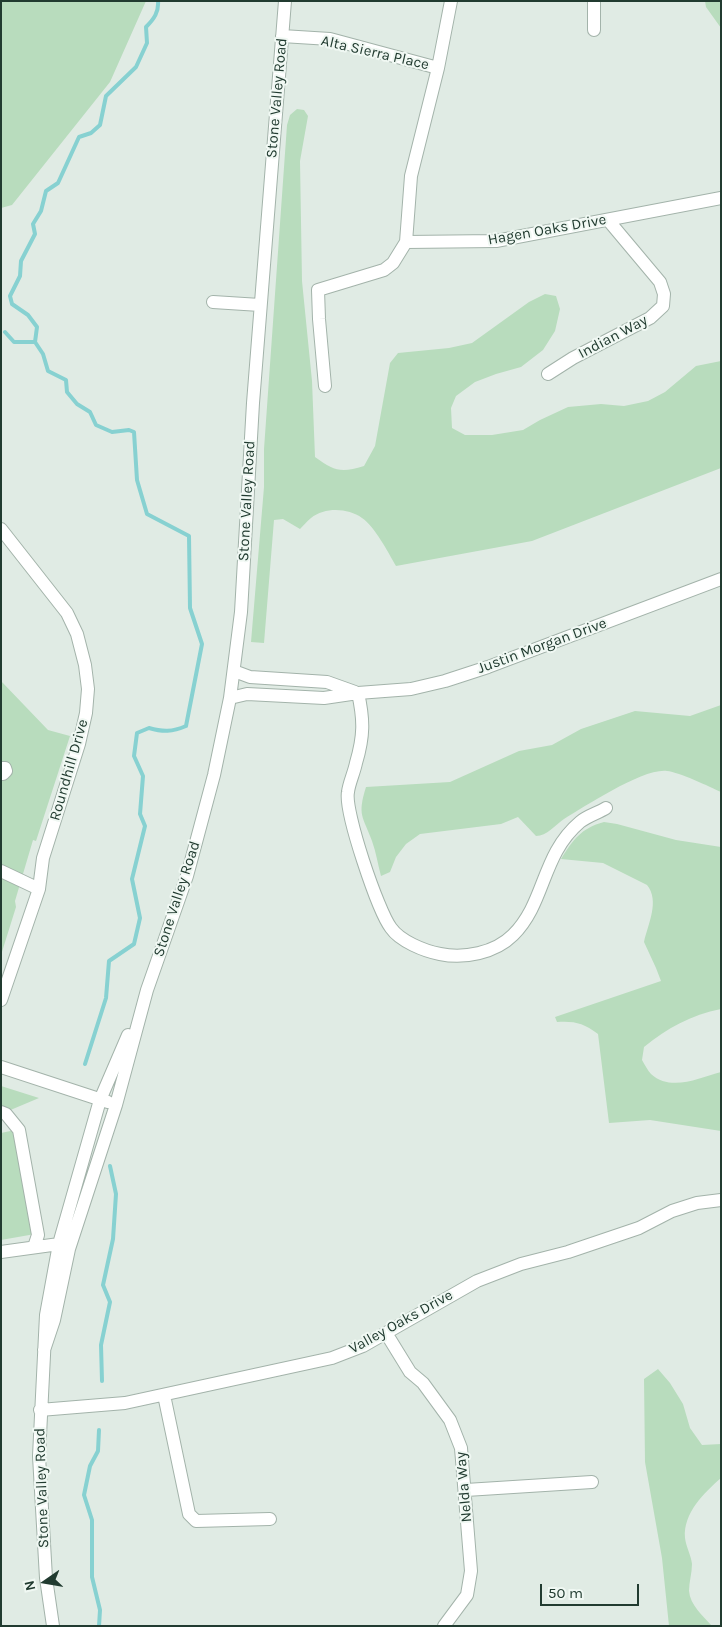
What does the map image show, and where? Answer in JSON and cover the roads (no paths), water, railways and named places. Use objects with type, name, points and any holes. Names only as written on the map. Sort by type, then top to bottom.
[{"type":"street","name":"Stone Valley Road","points":[[53,1626],[46,1578],[39,1456],[46,1315],[59,1244],[100,1100],[147,990],[187,876],[214,775],[230,698],[241,612],[260,304],[285,1]]},
{"type":"street","points":[[326,386],[318,319],[318,290],[384,270],[393,263],[406,242],[411,176],[438,68],[451,1]]},
{"type":"street","points":[[594,1],[594,30]]},
{"type":"street","name":"Alta Sierra Place","points":[[282,36],[330,39],[438,68]]},
{"type":"street","name":"Hagen Oaks Drive","points":[[406,242],[496,241],[721,198]]},
{"type":"street","name":"Indian Way","points":[[548,374],[573,358],[650,318],[663,306],[664,294],[660,282],[608,220]]},
{"type":"street","points":[[213,302],[260,304]]},
{"type":"street","name":"Roundhill Drive","points":[[1,528],[67,613],[77,634],[85,665],[88,689],[86,712],[79,744],[43,858],[38,889],[1,1000]]},
{"type":"street","name":"Justin Morgan Drive","points":[[230,698],[247,694],[324,698],[411,689],[445,681],[480,670],[721,579]]},
{"type":"street","points":[[234,671],[250,677],[327,682],[358,693],[363,717],[362,739],[347,793],[349,814],[375,896],[391,929],[407,942],[428,952],[448,956],[476,954],[497,946],[512,936],[528,916],[552,856],[564,837],[581,821],[606,808]]},
{"type":"street","points":[[1,768],[4,768],[6,771],[4,774],[1,774]]},
{"type":"street","points":[[1,871],[38,889]]},
{"type":"street","name":"Stone Valley Road","points":[[44,1350],[54,1320],[69,1249],[116,1105],[147,990]]},
{"type":"street","points":[[1,1067],[116,1105]]},
{"type":"street","points":[[1,1112],[6,1114],[19,1130],[38,1235],[34,1247]]},
{"type":"street","name":"Valley Oaks Drive","points":[[40,1410],[125,1403],[332,1358],[363,1346],[477,1281],[521,1264],[568,1252],[639,1228],[672,1211],[697,1203],[721,1200]]},
{"type":"street","points":[[1,1252],[59,1244]]},
{"type":"street","name":"Nelda Way","points":[[386,1333],[410,1372],[423,1383],[450,1420],[461,1448],[466,1490],[470,1571],[467,1594],[444,1626]]},
{"type":"street","points":[[164,1395],[188,1514],[196,1521],[270,1519]]},
{"type":"street","points":[[466,1490],[592,1482]]},
{"type":"waterway","points":[[85,1064],[106,998],[109,961],[134,944],[140,918],[132,879],[145,826],[140,814],[143,776],[134,756],[137,733],[149,728],[168,731],[186,726],[202,644],[190,608],[189,536],[147,514],[137,480],[134,432],[129,430],[112,432],[96,425],[90,412],[77,404],[67,392],[66,380],[48,371],[43,354],[35,342],[37,327],[28,315],[12,304],[10,296],[20,276],[21,261],[35,234],[33,224],[41,211],[46,191],[58,183],[79,137],[91,133],[100,125],[106,96],[136,67],[147,43],[146,27],[158,9],[158,1]]},
{"type":"waterway","points":[[5,332],[14,342],[35,342]]},
{"type":"waterway","points":[[102,1381],[101,1345],[110,1302],[103,1285],[113,1239],[116,1194],[110,1166]]},
{"type":"waterway","points":[[99,1430],[98,1451],[90,1466],[84,1495],[92,1520],[92,1577],[100,1610],[99,1626]]}]
